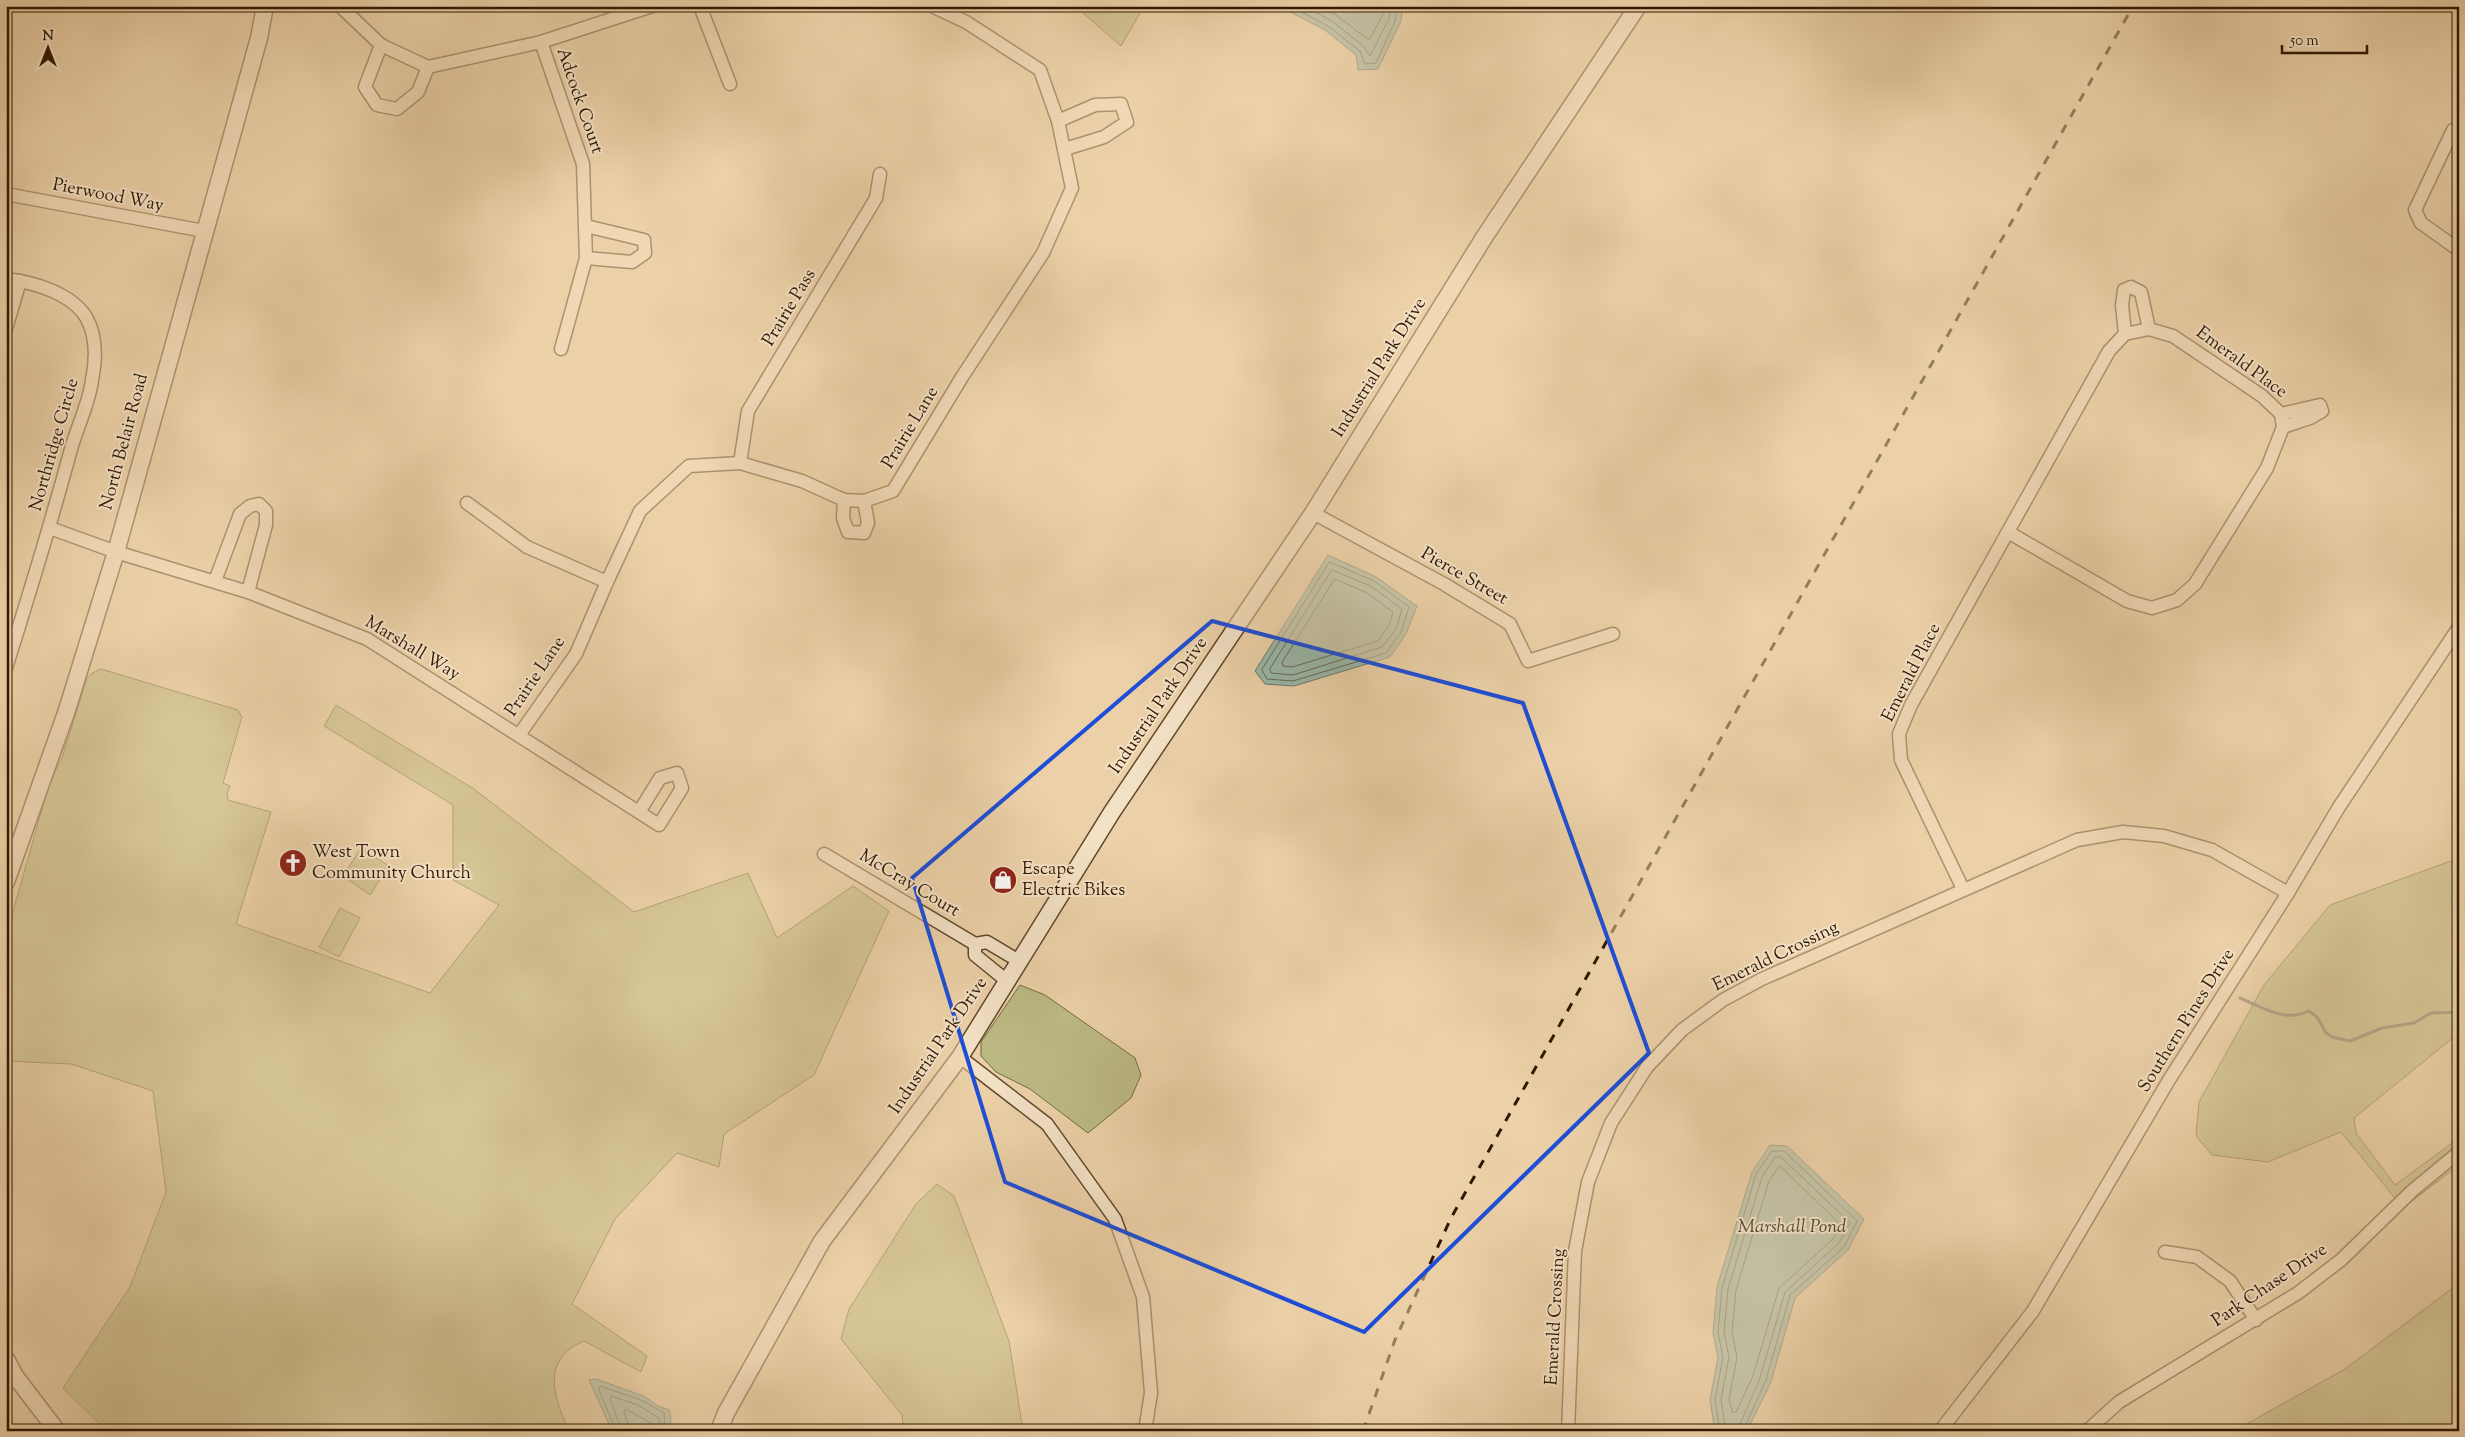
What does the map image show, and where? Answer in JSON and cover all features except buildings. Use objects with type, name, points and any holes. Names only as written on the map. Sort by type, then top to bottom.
[{"type":"street","name":"North Belair Road","points":[[6,882],[66,713],[116,552],[259,38],[265,6]]},
{"type":"street","points":[[340,6],[381,45],[428,67],[541,42],[652,6]]},
{"type":"street","points":[[700,6],[730,84]]},
{"type":"street","name":"Prairie Lane","points":[[519,735],[576,654],[640,512],[689,466],[740,463],[802,481],[844,500],[864,501],[893,491],[962,377],[1043,253],[1072,188],[1058,121],[1040,70],[966,22],[932,6]]},
{"type":"street","name":"Industrial Park Drive","points":[[719,1431],[726,1412],[822,1241],[960,1057],[1112,812],[1313,513],[1485,236],[1638,6]]},
{"type":"street","name":"Adcock Court","points":[[541,42],[583,164],[586,258],[561,349]]},
{"type":"street","points":[[381,45],[365,87],[377,106],[398,109],[418,92],[428,67]]},
{"type":"street","points":[[1058,121],[1095,106],[1121,104],[1127,122],[1104,137],[1065,149]]},
{"type":"street","points":[[2459,128],[2453,130],[2416,210],[2421,223],[2459,250]]},
{"type":"street","name":"Prairie Pass","points":[[740,463],[748,411],[876,198],[880,174]]},
{"type":"street","name":"Pierwood Way","points":[[6,194],[204,231]]},
{"type":"street","points":[[586,226],[644,240],[645,253],[632,262],[586,258]]},
{"type":"street","name":"Northridge Circle","points":[[6,278],[20,280],[62,295],[86,317],[95,344],[92,381],[50,528],[6,668]]},
{"type":"street","points":[[6,328],[20,280]]},
{"type":"street","points":[[2125,334],[2122,305],[2124,290],[2131,287],[2141,292],[2149,329]]},
{"type":"street","name":"Emerald Place","points":[[1963,889],[1901,760],[1899,734],[1910,705],[2109,351],[2125,334],[2149,329],[2173,336],[2262,396],[2281,414],[2283,427],[2267,468],[2195,584],[2177,600],[2152,608],[2127,601],[2008,532]]},
{"type":"street","points":[[2281,414],[2320,405],[2322,410],[2310,418],[2283,427]]},
{"type":"street","points":[[844,500],[842,518],[848,532],[864,533],[868,523],[864,501]]},
{"type":"street","points":[[467,503],[527,547],[607,582]]},
{"type":"street","points":[[215,581],[240,514],[250,506],[259,504],[266,511],[266,525],[248,592]]},
{"type":"street","name":"Pierce Street","points":[[1313,513],[1444,584],[1510,624],[1528,661],[1613,634]]},
{"type":"street","name":"Marshall Way","points":[[50,528],[116,552],[248,592],[367,639],[639,812]]},
{"type":"street","name":"Southern Pines Drive","points":[[1940,1431],[2033,1311],[2169,1080],[2288,893],[2339,807],[2459,627]]},
{"type":"street","name":"Emerald Crossing","points":[[1568,1431],[1575,1251],[1588,1182],[1611,1123],[1647,1066],[1682,1030],[1723,1000],[1762,980],[1963,889],[2077,840],[2123,832],[2164,836],[2212,850],[2288,893]]},
{"type":"street","name":"McCray Court","points":[[824,854],[975,944],[987,942],[1020,962]]},
{"type":"street","points":[[975,944],[975,955],[1007,981]]},
{"type":"street","points":[[960,1057],[1047,1124],[1115,1219],[1143,1297],[1151,1393],[1145,1431]]},
{"type":"street","name":"Park Chase Drive","points":[[2087,1431],[2119,1402],[2298,1293],[2341,1260],[2412,1191],[2459,1152]]},
{"type":"street","points":[[2165,1252],[2197,1257],[2230,1281],[2256,1320]]},
{"type":"street","points":[[6,1359],[15,1376],[57,1431]]},
{"type":"highlighted area","points":[[1212,621],[1523,703],[1649,1053],[1364,1332],[1005,1182],[912,878]]},
{"type":"shaded area","points":[[1075,6],[1144,6],[1121,46]]},
{"type":"shaded area","points":[[101,669],[238,710],[242,717],[223,783],[230,786],[227,794],[228,800],[271,812],[236,924],[430,993],[499,905],[453,880],[453,805],[324,726],[336,705],[474,789],[634,912],[748,873],[777,938],[853,886],[889,911],[814,1075],[724,1134],[719,1167],[677,1153],[615,1219],[572,1304],[647,1356],[641,1372],[584,1341],[570,1349],[561,1358],[556,1368],[554,1380],[555,1392],[569,1431],[107,1431],[63,1388],[130,1287],[166,1192],[153,1091],[71,1064],[6,1061],[6,936],[50,781],[62,758],[87,678],[92,673]]},
{"type":"shaded area","points":[[361,848],[389,866],[370,895],[343,876]]},
{"type":"shaded area","points":[[2459,858],[2459,1033],[2354,1118],[2356,1133],[2395,1185],[2459,1138],[2459,1165],[2403,1208],[2341,1132],[2268,1162],[2212,1155],[2196,1136],[2199,1102],[2264,985],[2330,905]]},
{"type":"shaded area","points":[[340,908],[360,918],[339,957],[319,947]]},
{"type":"shaded area","points":[[1020,985],[1045,995],[1135,1058],[1141,1075],[1131,1098],[1088,1133],[1030,1089],[996,1072],[981,1056],[981,1042]]},
{"type":"shaded area","points":[[937,1184],[954,1196],[1009,1341],[1023,1431],[904,1431],[902,1415],[841,1339],[849,1309],[916,1204]]},
{"type":"shaded area","points":[[2459,1283],[2459,1431],[2234,1431],[2345,1369]]},
{"type":"water","points":[[1279,6],[1404,6],[1400,23],[1378,69],[1358,70],[1356,55],[1325,30]]},
{"type":"water","points":[[1328,555],[1376,577],[1417,606],[1406,634],[1390,657],[1294,686],[1265,684],[1255,671]]},
{"type":"water","name":"Marshall Pond","points":[[1770,1145],[1787,1146],[1864,1219],[1848,1250],[1795,1298],[1771,1382],[1747,1431],[1715,1431],[1710,1400],[1718,1357],[1713,1333],[1717,1287],[1752,1172]]},
{"type":"water","points":[[596,1379],[644,1396],[658,1406],[669,1410],[671,1417],[669,1431],[612,1431],[589,1380]]},
{"type":"waterway","points":[[2240,998],[2282,1015],[2300,1014],[2309,1011],[2317,1017],[2326,1033],[2332,1037],[2350,1041],[2382,1028],[2414,1023],[2431,1013],[2459,1012]]},
{"type":"railway","points":[[1363,1431],[1395,1340],[1451,1218],[2133,6]]},
{"type":"place","name":"West Town Community Church","points":[[293,863]]},
{"type":"place","name":"Escape Electric Bikes","points":[[1003,880]]}]
